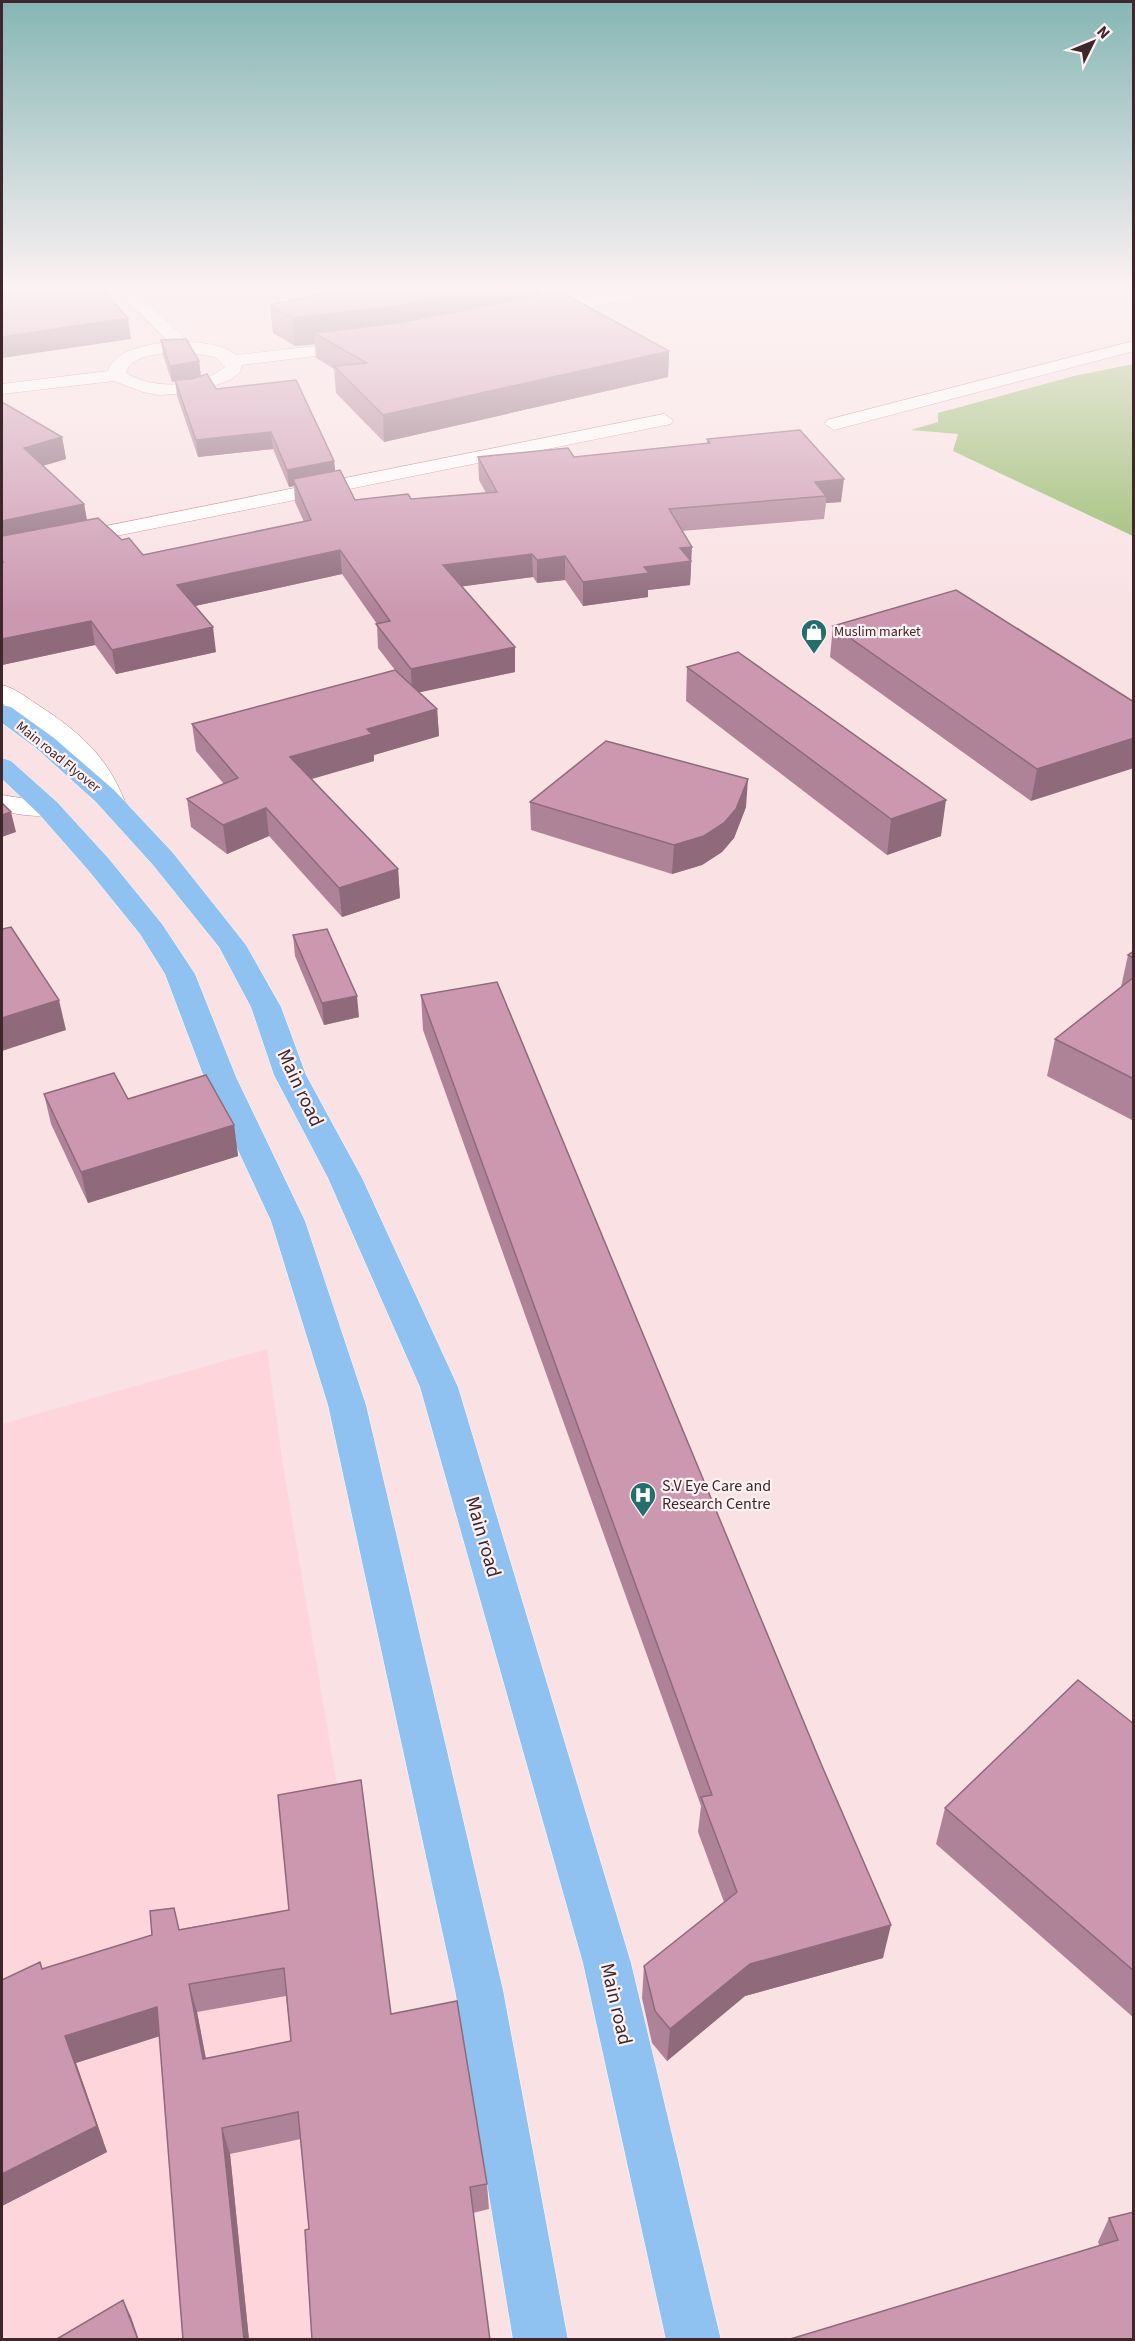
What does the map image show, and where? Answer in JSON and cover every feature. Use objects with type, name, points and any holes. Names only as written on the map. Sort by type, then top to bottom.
[{"type":"main road","name":"Main road Flyover","points":[[2,712],[45,743],[112,804]]},
{"type":"main road","points":[[2,766],[48,808],[152,930],[180,974],[220,1077],[288,1221],[347,1405],[479,1990],[541,2340]]},
{"type":"main road","name":"Main road","points":[[112,804],[163,860],[232,945],[266,1007],[290,1075],[345,1178],[439,1387],[607,1963],[694,2340]]},
{"type":"street","points":[[834,424],[945,395]]},
{"type":"street","points":[[2,553],[664,420]]},
{"type":"street","points":[[2,692],[59,732],[84,754],[100,774],[112,804]]},
{"type":"street","points":[[2,803],[27,808],[48,808]]},
{"type":"shaded area","points":[[1003,395],[1133,395],[1133,536],[953,451],[958,434],[911,430],[938,422],[938,413]]},
{"type":"shaded area","points":[[267,1349],[282,1460],[431,2339],[2,2340],[2,1424]]},
{"type":"building","points":[[180,395],[303,395],[334,461],[287,470],[271,432],[196,440]]},
{"type":"building","points":[[363,395],[471,395],[383,415]]},
{"type":"building","points":[[2,402],[62,437],[24,448],[84,504],[2,521]]},
{"type":"building","points":[[800,430],[844,479],[815,482],[826,496],[669,509],[692,547],[680,548],[691,561],[644,567],[649,573],[583,582],[565,556],[537,560],[532,554],[443,565],[515,647],[411,669],[376,624],[390,621],[340,550],[177,585],[213,627],[112,650],[91,621],[2,639],[2,536],[98,518],[122,540],[129,538],[143,555],[311,520],[293,479],[340,470],[355,500],[408,494],[411,499],[497,492],[478,457],[568,448],[574,457],[710,443],[707,439]]},
{"type":"building","points":[[956,590],[1134,702],[1134,738],[1037,769],[833,626]]},
{"type":"building","points":[[738,652],[946,800],[891,819],[687,667]]},
{"type":"building","points":[[395,670],[437,709],[367,729],[372,734],[290,757],[398,869],[339,888],[266,808],[223,825],[187,799],[238,778],[192,724]]},
{"type":"building","points":[[606,741],[748,779],[736,809],[724,823],[704,836],[674,845],[530,802]]},
{"type":"building","points":[[2,803],[11,812],[2,815]]},
{"type":"building","points":[[11,927],[59,1000],[2,1018],[2,929]]},
{"type":"building","points":[[327,929],[357,996],[322,1003],[293,935]]},
{"type":"building","points":[[1134,977],[1134,1079],[1055,1039]]},
{"type":"building","points":[[497,982],[822,1766],[891,1925],[750,1964],[670,2029],[655,2011],[644,1966],[737,1892],[701,1797],[712,1795],[421,995]]},
{"type":"building","points":[[114,1073],[128,1099],[206,1075],[234,1125],[81,1172],[44,1094]]},
{"type":"building","points":[[1078,1680],[1134,1724],[1134,1971],[945,1808]]},
{"type":"building","points":[[361,1780],[391,2014],[457,2001],[487,2184],[470,2187],[490,2340],[312,2340],[305,2230],[309,2229],[298,2112],[222,2128],[244,2340],[183,2340],[157,2007],[65,2036],[97,2126],[2,2174],[2,1980],[40,1962],[42,1969],[152,1935],[150,1911],[174,1908],[179,1930],[289,1910],[278,1795]],"holes":[[[284,1968],[291,2041],[203,2059],[189,1984]]]},
{"type":"building","points":[[1134,2212],[1134,2340],[787,2340],[1118,2240],[1109,2218]]},
{"type":"building","points":[[123,2300],[138,2340],[55,2340]]},
{"type":"place","name":"Muslim market","points":[[814,655]]},
{"type":"place","name":"S.V Eye Care and Research Centre","points":[[643,1518]]}]
